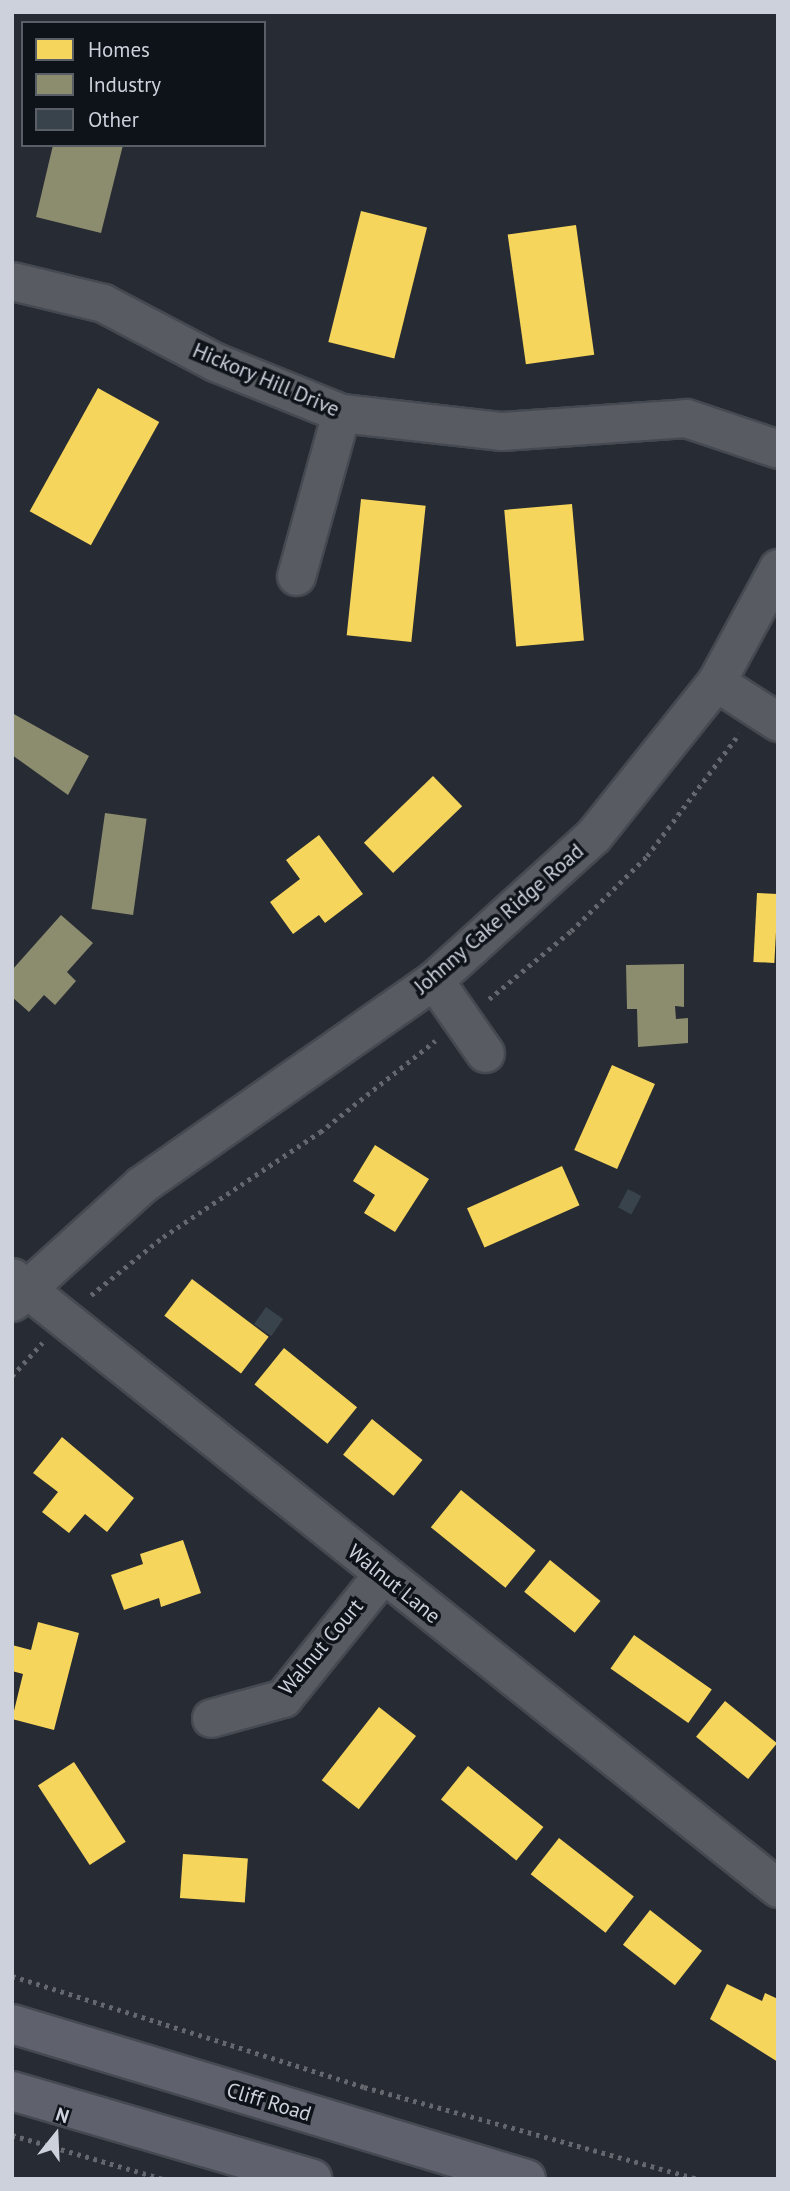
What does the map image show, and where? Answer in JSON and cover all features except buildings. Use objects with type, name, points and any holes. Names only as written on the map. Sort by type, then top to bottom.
[{"type":"main road","name":"Cliff Road","points":[[12,2024],[526,2179]]},
{"type":"main road","points":[[12,2091],[312,2179]]},
{"type":"street","name":"Hickory Hill Drive","points":[[12,281],[103,303],[215,362],[341,413],[502,431],[686,418],[778,449]]},
{"type":"street","points":[[296,576],[341,413]]},
{"type":"street","name":"Johnny Cake Ridge Road","points":[[16,1289],[141,1185],[434,980],[593,836],[716,681],[778,568]]},
{"type":"street","points":[[716,681],[767,715]]},
{"type":"street","points":[[434,980],[485,1053]]},
{"type":"street","name":"Walnut Lane","points":[[16,1289],[64,1320],[778,1888]]},
{"type":"street","name":"Walnut Court","points":[[211,1718],[283,1698],[382,1575]]},
{"type":"path","points":[[12,1376],[64,1320],[163,1237],[320,1132],[571,931],[647,856],[767,715]]},
{"type":"path","points":[[12,1976],[364,2088],[697,2179]]},
{"type":"path","points":[[12,2135],[163,2179]]}]
